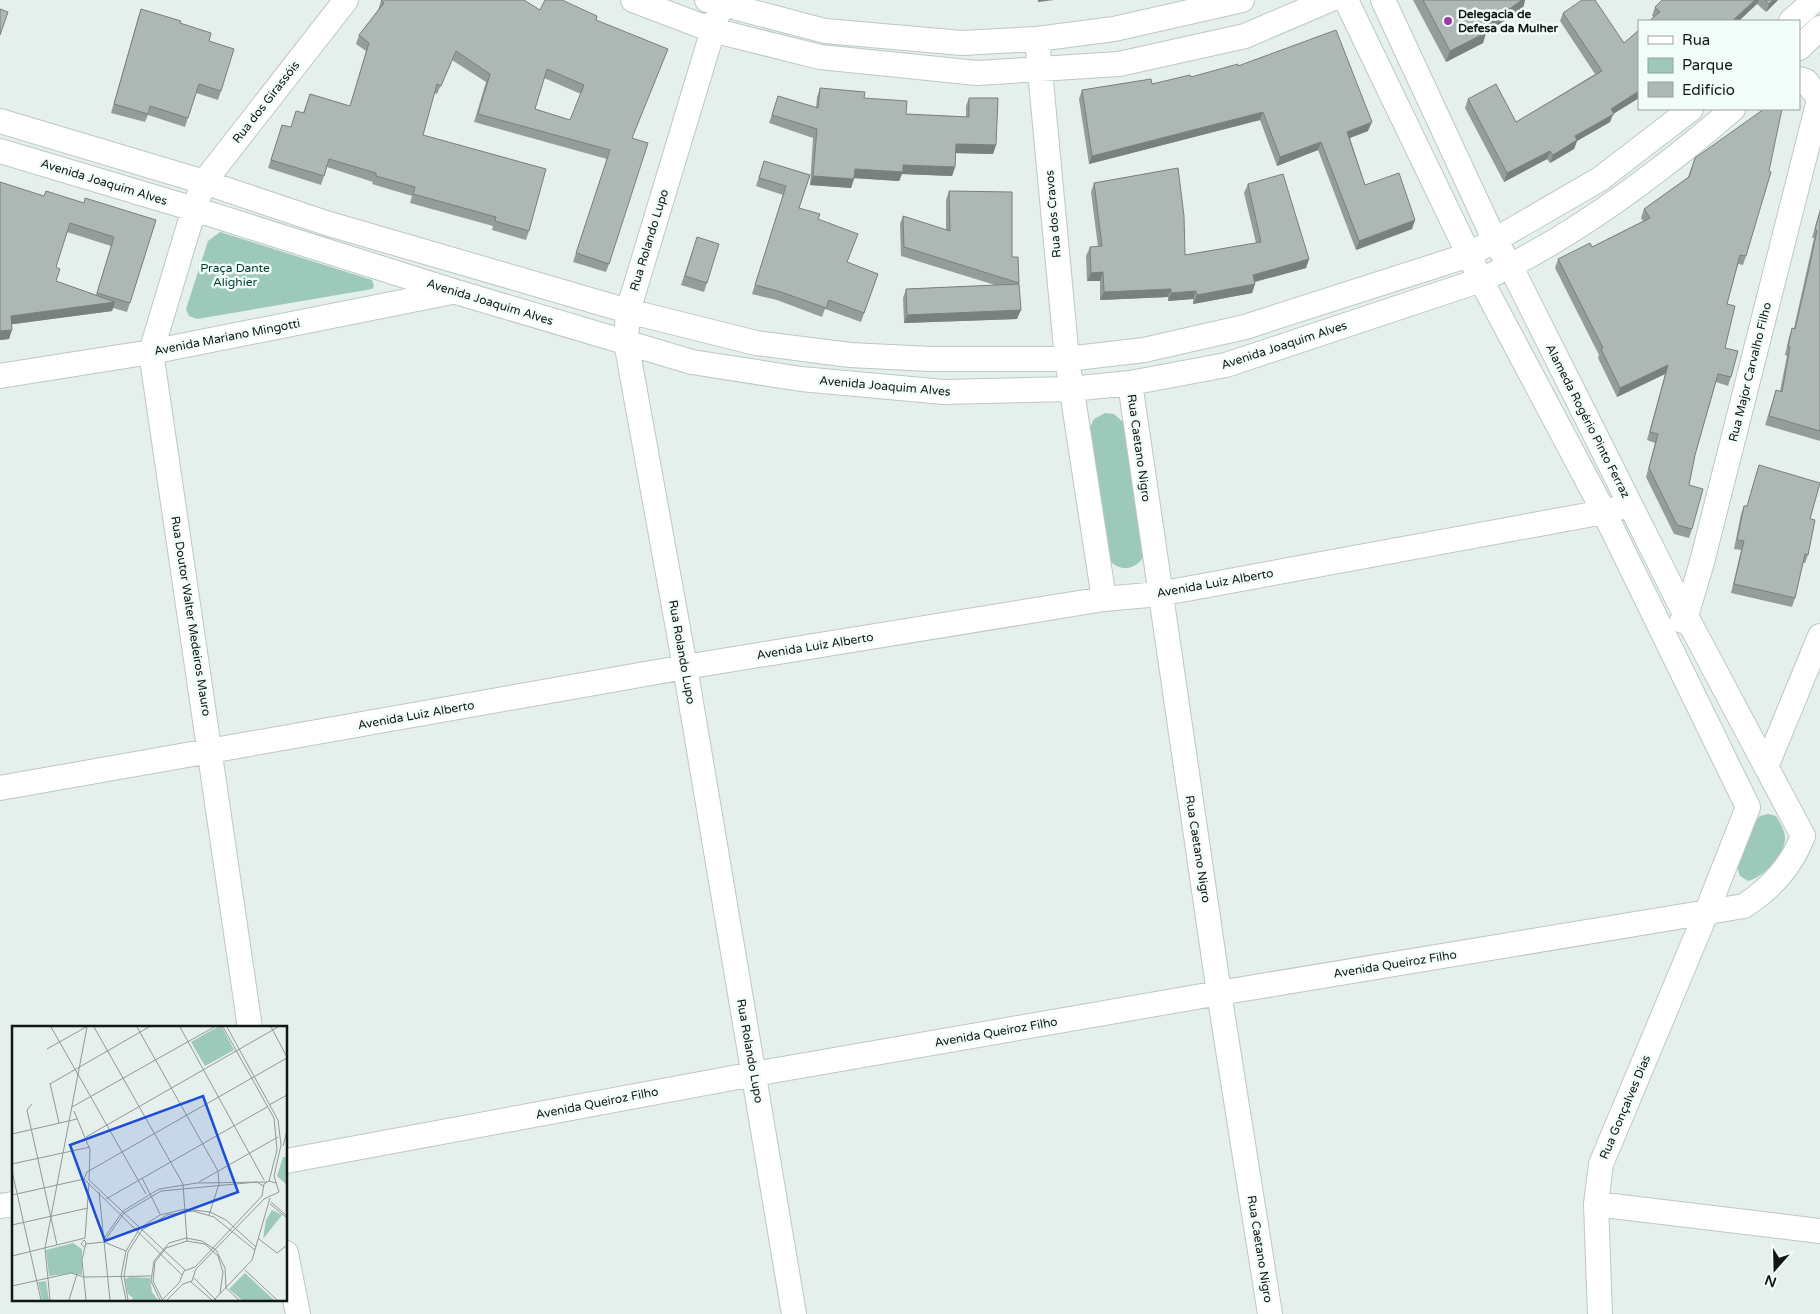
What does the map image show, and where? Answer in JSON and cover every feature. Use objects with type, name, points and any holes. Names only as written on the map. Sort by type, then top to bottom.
[{"type":"street","name":"Rua dos Girassóis","points":[[194,209],[204,182],[346,0]]},
{"type":"street","points":[[633,0],[712,30],[820,57],[977,73],[1119,64],[1245,36],[1329,0]]},
{"type":"street","points":[[717,2],[826,32],[962,43],[1037,39],[1114,29],[1242,0]]},
{"type":"street","points":[[1346,0],[1481,280],[1604,512],[1748,807],[1764,799],[1782,799]]},
{"type":"street","name":"Alameda Rogério Pinto Ferraz","points":[[1383,0],[1495,241],[1511,267],[1686,616],[1782,799],[1812,838]]},
{"type":"street","points":[[1793,20],[1815,0]]},
{"type":"street","name":"Rua Rolando Lupo","points":[[717,2],[712,30],[628,311],[626,342],[685,667],[794,1314]]},
{"type":"street","points":[[1800,47],[1820,28]]},
{"type":"street","name":"Rua dos Cravos","points":[[1037,39],[1066,359],[1071,389]]},
{"type":"street","points":[[1800,80],[1806,81],[1820,98]]},
{"type":"street","name":"Rua Major Carvalho Filho","points":[[1665,640],[1686,616],[1820,98]]},
{"type":"street","points":[[0,121],[204,182],[326,223],[628,311],[756,343],[850,355],[930,359],[1066,359],[1144,350],[1245,327],[1469,254],[1495,241],[1600,179],[1691,110]]},
{"type":"street","name":"Avenida Joaquim Alves","points":[[0,151],[194,209],[453,291],[692,362],[801,379],[944,392],[1071,389],[1130,384],[1226,365],[1481,280],[1511,267],[1596,214],[1678,156],[1732,110]]},
{"type":"street","name":"Rua Doutor Walter Medeiros Mauro","points":[[194,209],[151,352],[212,752],[250,1026]]},
{"type":"street","name":"Avenida Mariano Mingotti","points":[[0,376],[151,352],[453,291]]},
{"type":"street","name":"Rua Caetano Nigro","points":[[1130,384],[1159,594],[1219,993],[1270,1314]]},
{"type":"street","points":[[1071,389],[1104,599]]},
{"type":"street","name":"Avenida Luiz Alberto","points":[[0,788],[685,667],[1104,599],[1159,594],[1604,512],[1630,505]]},
{"type":"street","points":[[1766,767],[1820,636]]},
{"type":"street","name":"Rua Gonçalves Dias","points":[[1600,1314],[1596,1204],[1601,1164],[1707,912],[1748,807]]},
{"type":"street","points":[[1707,912],[1744,906],[1761,895],[1782,875],[1798,850],[1812,838]]},
{"type":"street","name":"Avenida Queiroz Filho","points":[[288,1161],[754,1074],[1219,993],[1707,912]]},
{"type":"street","points":[[1596,1204],[1820,1231]]},
{"type":"street","points":[[288,1263],[298,1314]]},
{"type":"green space","name":"Praça Dante Alighier","points":[[220,232],[372,280],[374,286],[372,289],[197,319],[189,316],[186,309],[208,241]]},
{"type":"green space","points":[[1105,413],[1114,414],[1123,422],[1144,556],[1137,564],[1128,568],[1119,567],[1110,561],[1090,427],[1094,419]]},
{"type":"green space","points":[[1768,814],[1776,816],[1781,824],[1785,835],[1784,845],[1778,858],[1767,870],[1748,881],[1740,876],[1737,867],[1753,824],[1760,816]]},
{"type":"building","points":[[524,0],[540,10],[545,0],[562,0],[597,16],[596,20],[668,49],[632,138],[648,143],[609,264],[576,253],[610,150],[478,114],[490,74],[456,51],[441,86],[437,84],[423,135],[546,169],[529,231],[495,221],[496,217],[413,194],[415,187],[376,176],[376,173],[329,159],[324,176],[271,160],[282,125],[291,127],[296,111],[304,113],[310,94],[350,106],[369,43],[359,35],[384,3],[381,1]],"holes":[[[547,69],[584,85],[570,120],[535,109]]]},
{"type":"building","name":"Delegacia de Defesa da Mulher","points":[[1423,0],[1522,0],[1484,27],[1487,32],[1450,51]]},
{"type":"building","points":[[1582,0],[1595,0],[1624,43],[1638,31],[1638,92],[1611,109],[1614,114],[1575,136],[1577,140],[1553,155],[1550,151],[1507,173],[1468,99],[1496,84],[1516,122],[1602,71],[1563,13]]},
{"type":"building","points":[[1662,0],[1755,0],[1733,20],[1650,20],[1660,12],[1655,7]]},
{"type":"building","points":[[1765,0],[1773,0],[1769,4]]},
{"type":"building","points":[[0,9],[8,12],[0,35]]},
{"type":"building","points":[[141,9],[181,21],[180,23],[211,33],[209,41],[234,49],[221,91],[199,84],[188,118],[150,106],[148,114],[114,104]]},
{"type":"building","points":[[1336,30],[1372,122],[1347,132],[1365,185],[1399,173],[1415,220],[1359,241],[1321,142],[1280,157],[1263,112],[1092,156],[1082,90],[1151,79],[1152,84],[1190,75],[1191,77],[1238,64],[1238,66]]},
{"type":"building","points":[[820,88],[865,92],[864,98],[907,101],[906,114],[969,117],[969,98],[998,98],[996,145],[956,144],[955,167],[903,165],[903,172],[855,169],[854,179],[813,176],[817,129],[772,115],[778,96],[818,108]]},
{"type":"building","points":[[1763,110],[1782,110],[1769,171],[1771,172],[1746,256],[1740,255],[1727,304],[1735,306],[1725,348],[1738,351],[1731,377],[1718,374],[1695,455],[1689,485],[1703,489],[1692,529],[1677,525],[1649,468],[1658,434],[1650,432],[1668,365],[1620,388],[1601,349],[1603,348],[1558,259],[1590,243],[1592,247],[1650,218],[1644,209],[1689,177],[1695,158]]},
{"type":"building","points":[[764,161],[810,175],[799,208],[820,214],[818,219],[858,234],[847,262],[878,274],[864,313],[829,300],[826,308],[755,285],[786,186],[759,178]]},
{"type":"building","points":[[1178,168],[1184,216],[1185,255],[1261,242],[1248,184],[1283,174],[1309,259],[1253,275],[1255,284],[1197,295],[1196,291],[1171,293],[1171,289],[1104,292],[1103,272],[1091,273],[1090,247],[1102,246],[1094,183]]},
{"type":"building","points":[[0,182],[44,196],[46,191],[84,203],[85,198],[156,220],[130,303],[97,293],[114,237],[70,223],[56,267],[60,269],[56,281],[115,302],[11,316],[12,330],[0,331]]},
{"type":"building","points":[[949,191],[1012,192],[1012,257],[1018,257],[1019,283],[904,247],[903,216],[950,231]]},
{"type":"building","points":[[1820,212],[1820,431],[1769,416],[1776,390],[1782,392],[1792,328],[1795,329]]},
{"type":"building","points":[[697,237],[719,244],[707,283],[685,276]]},
{"type":"building","points":[[1019,284],[1021,310],[907,315],[906,289]]},
{"type":"building","points":[[1759,465],[1820,483],[1810,519],[1815,520],[1808,555],[1805,554],[1795,598],[1734,584],[1744,541],[1737,540],[1744,506],[1747,506]]},
{"type":"place","name":"Delegacia de Defesa da Mulher","points":[[1448,21]]}]
